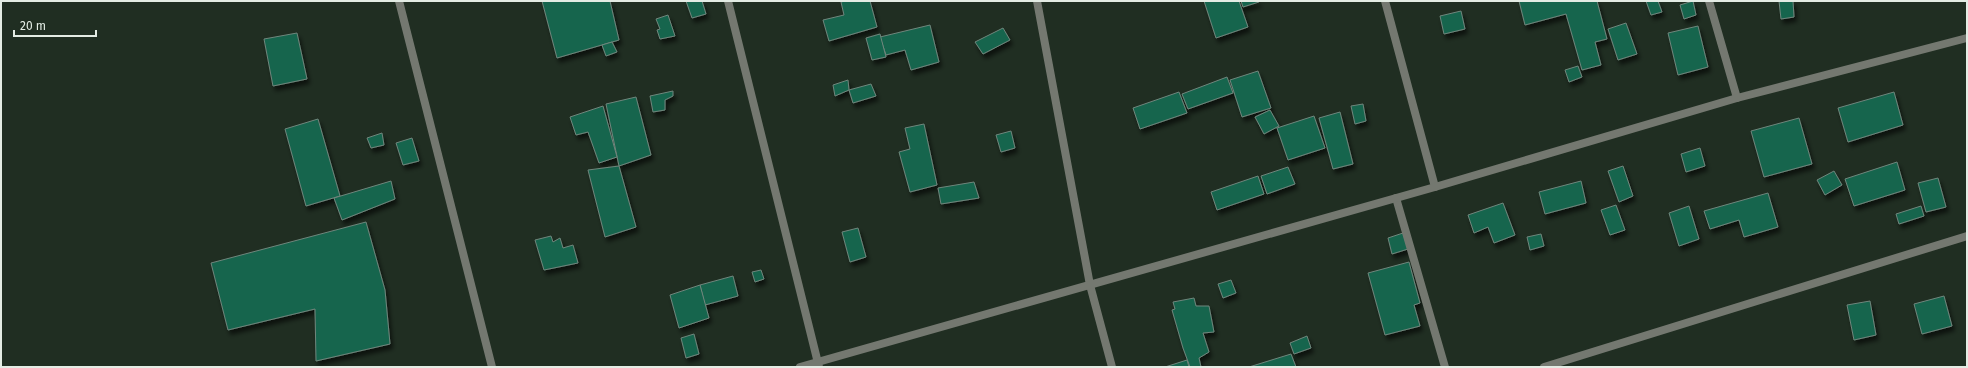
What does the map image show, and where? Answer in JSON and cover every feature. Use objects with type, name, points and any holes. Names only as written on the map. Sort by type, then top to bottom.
[{"type":"street","points":[[399,1],[492,367]]},
{"type":"street","points":[[728,1],[818,365]]},
{"type":"street","points":[[1037,1],[1090,285],[1112,367]]},
{"type":"street","points":[[1385,1],[1435,188]]},
{"type":"street","points":[[1709,1],[1737,98]]},
{"type":"street","points":[[800,367],[818,365],[1090,285],[1435,188],[1737,98],[1967,38]]},
{"type":"street","points":[[1396,198],[1445,367]]},
{"type":"street","points":[[1544,367],[1967,236]]},
{"type":"building","points":[[542,1],[610,1],[619,40],[557,58]]},
{"type":"building","points":[[686,1],[702,1],[706,14],[692,18]]},
{"type":"building","points":[[870,1],[877,27],[829,41],[823,20],[844,15],[841,2]]},
{"type":"building","points":[[1204,1],[1239,1],[1248,27],[1216,38]]},
{"type":"building","points":[[1241,1],[1259,1],[1259,2],[1243,7]]},
{"type":"building","points":[[1519,1],[1597,1],[1607,39],[1595,42],[1601,65],[1582,70],[1566,14],[1525,25]]},
{"type":"building","points":[[1646,1],[1658,1],[1662,12],[1651,15]]},
{"type":"building","points":[[1693,1],[1696,15],[1684,19],[1680,5]]},
{"type":"building","points":[[1779,1],[1793,1],[1794,17],[1781,19]]},
{"type":"building","points":[[1461,11],[1465,29],[1444,34],[1440,16]]},
{"type":"building","points":[[668,15],[675,36],[660,39],[657,30],[660,29],[656,19]]},
{"type":"building","points":[[1626,23],[1637,54],[1618,60],[1608,29]]},
{"type":"building","points":[[930,25],[939,62],[911,70],[905,50],[886,55],[880,37]]},
{"type":"building","points":[[1698,26],[1708,67],[1678,75],[1668,33]]},
{"type":"building","points":[[1003,28],[1010,40],[983,54],[975,42]]},
{"type":"building","points":[[297,33],[307,79],[273,86],[264,39]]},
{"type":"building","points":[[880,34],[886,57],[872,60],[866,38]]},
{"type":"building","points":[[612,42],[617,52],[606,56],[602,45]]},
{"type":"building","points":[[1578,66],[1582,77],[1569,82],[1565,70]]},
{"type":"building","points":[[1258,71],[1271,108],[1242,117],[1230,80]]},
{"type":"building","points":[[1227,77],[1233,93],[1188,109],[1182,94]]},
{"type":"building","points":[[848,80],[849,90],[835,96],[833,85]]},
{"type":"building","points":[[871,84],[876,96],[853,103],[849,90]]},
{"type":"building","points":[[673,91],[673,96],[665,100],[665,110],[653,112],[650,96]]},
{"type":"building","points":[[1179,92],[1187,113],[1140,129],[1133,108]]},
{"type":"building","points":[[1894,92],[1903,125],[1848,142],[1838,108]]},
{"type":"building","points":[[636,97],[651,155],[619,166],[606,104]]},
{"type":"building","points":[[1363,104],[1366,121],[1355,124],[1351,106]]},
{"type":"building","points":[[603,106],[617,157],[599,163],[588,132],[576,135],[570,117]]},
{"type":"building","points":[[1270,110],[1279,126],[1264,134],[1255,117]]},
{"type":"building","points":[[1340,112],[1353,164],[1333,169],[1319,118]]},
{"type":"building","points":[[1314,116],[1325,148],[1288,160],[1277,128]]},
{"type":"building","points":[[1799,118],[1812,164],[1764,177],[1751,131]]},
{"type":"building","points":[[318,119],[340,196],[306,206],[285,129]]},
{"type":"building","points":[[924,124],[937,185],[910,192],[899,152],[910,149],[905,128]]},
{"type":"building","points":[[1011,131],[1015,148],[1001,152],[996,135]]},
{"type":"building","points":[[382,133],[384,145],[371,148],[367,138]]},
{"type":"building","points":[[412,138],[419,161],[403,165],[396,143]]},
{"type":"building","points":[[1700,148],[1705,166],[1686,172],[1681,154]]},
{"type":"building","points":[[1897,162],[1905,190],[1854,206],[1845,179]]},
{"type":"building","points":[[619,166],[636,227],[605,237],[588,170]]},
{"type":"building","points":[[1623,166],[1633,196],[1619,202],[1608,171]]},
{"type":"building","points":[[1288,167],[1295,184],[1267,194],[1261,176]]},
{"type":"building","points":[[1834,171],[1842,185],[1825,195],[1817,180]]},
{"type":"building","points":[[1258,176],[1264,194],[1217,210],[1211,192]]},
{"type":"building","points":[[1938,178],[1946,207],[1926,212],[1918,183]]},
{"type":"building","points":[[391,181],[395,199],[342,220],[334,198]]},
{"type":"building","points":[[1581,181],[1586,203],[1545,214],[1539,192]]},
{"type":"building","points":[[974,182],[979,198],[941,204],[938,188]]},
{"type":"building","points":[[1768,193],[1778,227],[1744,237],[1739,220],[1710,229],[1704,211]]},
{"type":"building","points":[[1503,203],[1515,235],[1494,243],[1488,227],[1474,233],[1468,215]]},
{"type":"building","points":[[1616,205],[1625,230],[1610,235],[1601,210]]},
{"type":"building","points":[[1689,206],[1699,239],[1679,246],[1669,213]]},
{"type":"building","points":[[1921,206],[1924,216],[1899,224],[1896,214]]},
{"type":"building","points":[[366,222],[385,290],[390,344],[316,361],[315,309],[228,330],[211,263]]},
{"type":"building","points":[[858,228],[866,257],[850,262],[842,232]]},
{"type":"building","points":[[1403,233],[1408,249],[1392,254],[1388,238]]},
{"type":"building","points":[[1541,234],[1544,246],[1530,250],[1527,237]]},
{"type":"building","points":[[551,236],[553,242],[560,238],[563,248],[573,245],[578,263],[544,270],[535,240]]},
{"type":"building","points":[[1409,262],[1420,303],[1414,305],[1420,326],[1385,335],[1368,273]]},
{"type":"building","points":[[761,270],[764,279],[755,282],[752,272]]},
{"type":"building","points":[[733,276],[738,296],[705,305],[700,285]]},
{"type":"building","points":[[1231,280],[1236,293],[1223,298],[1218,284]]},
{"type":"building","points":[[700,285],[709,318],[679,328],[670,295]]},
{"type":"building","points":[[1944,296],[1952,326],[1922,334],[1914,304]]},
{"type":"building","points":[[1194,298],[1196,306],[1209,306],[1214,332],[1203,333],[1209,352],[1199,358],[1201,367],[1190,367],[1172,310],[1175,309],[1173,302]]},
{"type":"building","points":[[1870,301],[1876,335],[1854,340],[1847,305]]},
{"type":"building","points":[[694,334],[699,354],[686,358],[681,338]]},
{"type":"building","points":[[1307,336],[1311,348],[1294,354],[1290,343]]},
{"type":"building","points":[[1291,354],[1296,367],[1249,367]]},
{"type":"building","points":[[1187,360],[1189,367],[1165,367]]}]
